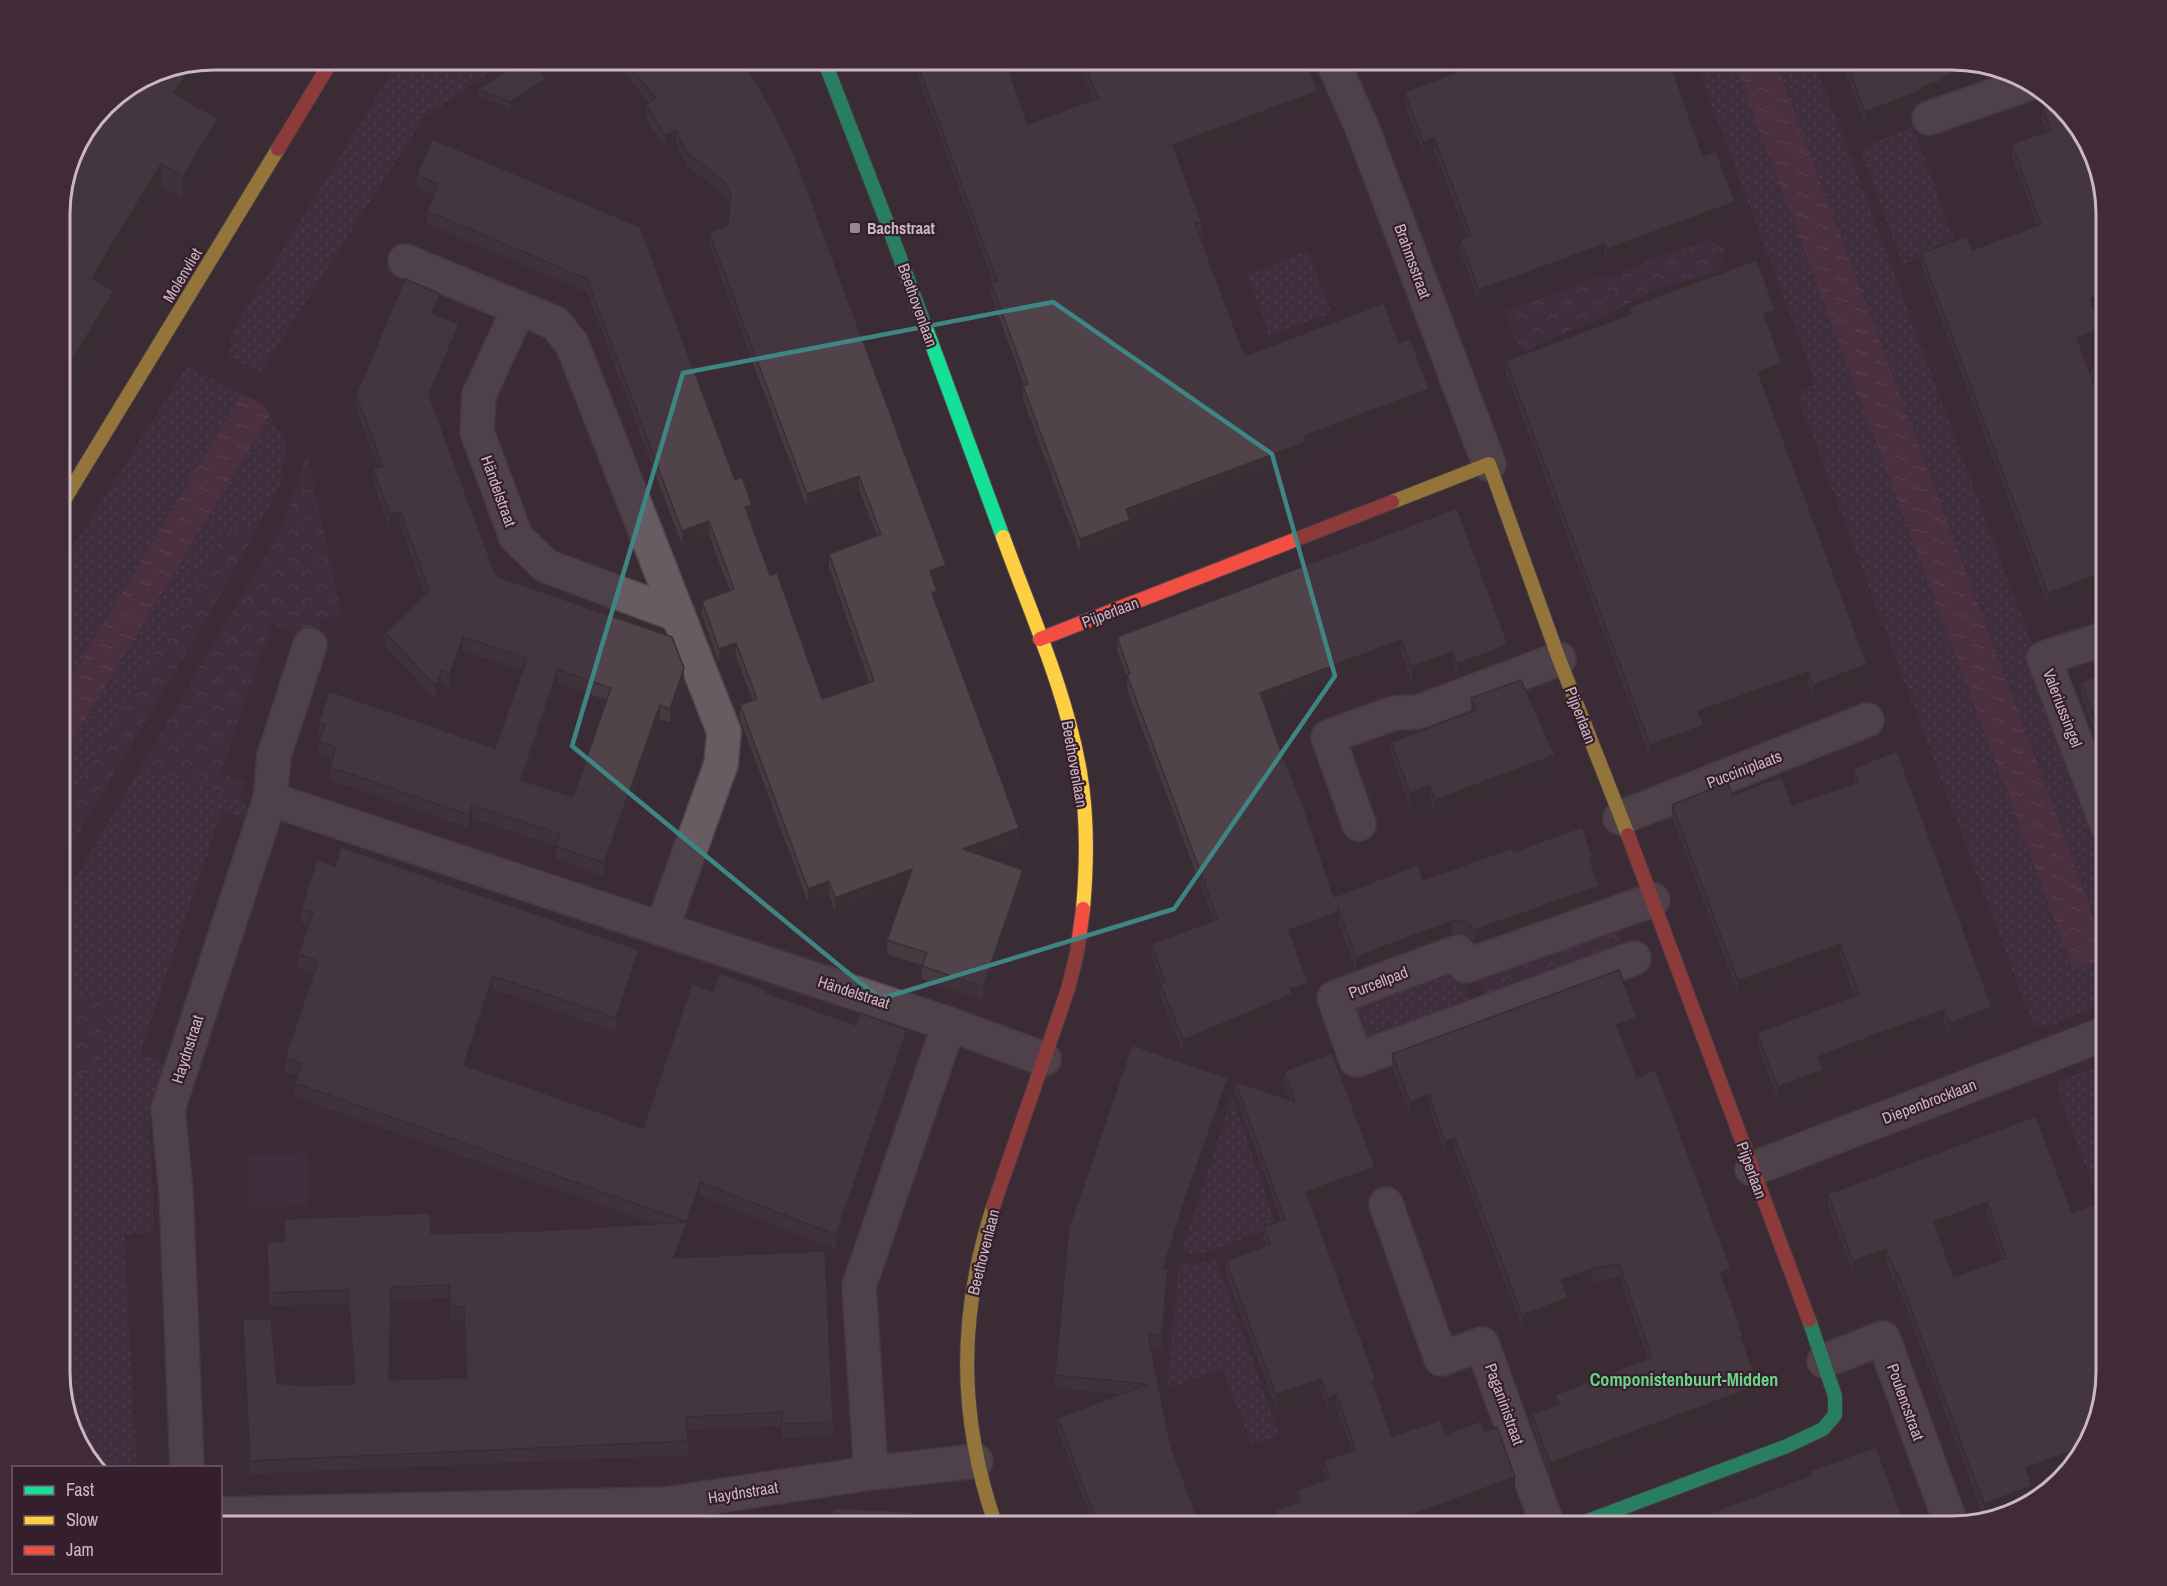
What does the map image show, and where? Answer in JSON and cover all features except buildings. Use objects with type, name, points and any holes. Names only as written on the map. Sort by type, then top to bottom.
[{"type":"street","name":"Brahmsstraat","points":[[1337,70],[1363,130],[1489,464]]},
{"type":"street","name":"Molenvliet","points":[[71,489],[325,71]]},
{"type":"street","name":"Beethovenlaan","points":[[828,71],[886,220],[1063,702],[1083,791],[1087,866],[1079,938],[1064,1000],[977,1264],[967,1327],[966,1395],[976,1461],[993,1516]]},
{"type":"street","points":[[1929,118],[2019,87]]},
{"type":"street","points":[[405,261],[555,323],[572,344],[724,732],[721,764],[662,928]]},
{"type":"street","name":"Händelstraat","points":[[519,308],[479,395],[477,432],[516,537],[546,566],[678,615]]},
{"type":"street","name":"Pijperlaan","points":[[1040,639],[1489,464],[1559,659],[1653,900],[1835,1396],[1835,1415],[1823,1429],[1787,1446],[1601,1516]]},
{"type":"street","name":"Valeriussingel","points":[[2096,641],[2044,658],[2096,796]]},
{"type":"street","name":"Haydnstraat","points":[[187,1466],[176,1191],[168,1109],[270,799],[274,756],[310,645]]},
{"type":"street","points":[[1359,825],[1328,738],[1394,713],[1418,712],[1559,659]]},
{"type":"street","name":"Pucciniplaats","points":[[1620,818],[1867,720]]},
{"type":"street","name":"Händelstraat","points":[[270,799],[950,1024],[1044,1059]]},
{"type":"street","points":[[1484,1013],[1467,966],[1653,900]]},
{"type":"street","name":"Purcellpad","points":[[1467,966],[1458,952],[1334,998],[1356,1060],[1634,958]]},
{"type":"street","points":[[871,1473],[859,1286],[950,1024]]},
{"type":"street","name":"Diepenbrocklaan","points":[[1752,1169],[2096,1037]]},
{"type":"street","name":"Paganinistraat","points":[[1386,1204],[1441,1359],[1482,1344],[1544,1516]]},
{"type":"street","name":"Poulencstraat","points":[[1824,1361],[1883,1338],[1948,1516]]},
{"type":"street","name":"Haydnstraat","points":[[222,1514],[663,1515],[871,1473],[976,1461]]},
{"type":"highlighted area","points":[[1053,302],[1272,454],[1335,676],[1174,909],[880,999],[572,746],[683,373]]},
{"type":"green space","points":[[1699,70],[1737,70],[2073,969],[2096,960],[2096,1007],[2043,1028],[2033,1025],[1799,400],[1802,391],[1816,384]]},
{"type":"green space","points":[[1779,70],[1817,70],[2096,816],[2096,924]]},
{"type":"green space","points":[[392,71],[492,71],[425,116],[260,373],[230,357],[230,335]]},
{"type":"green space","points":[[1913,127],[1955,242],[1905,264],[1901,261],[1862,155],[1868,145]]},
{"type":"green space","points":[[1709,240],[1725,248],[1718,272],[1661,287],[1602,317],[1524,351],[1513,337],[1506,311],[1598,277],[1607,279],[1649,261]]},
{"type":"green space","points":[[1308,250],[1332,313],[1269,335],[1247,274]]},
{"type":"green space","points":[[187,366],[242,394],[71,678],[71,550]]},
{"type":"green space","points":[[2096,369],[2096,388],[2090,372]]},
{"type":"green space","points":[[270,415],[287,445],[279,489],[260,522],[223,535],[71,800],[71,743]]},
{"type":"green space","points":[[307,455],[342,615],[321,620],[316,639],[272,624],[220,773],[245,781],[245,786],[237,799],[142,765],[284,524]]},
{"type":"green space","points":[[260,522],[212,610],[71,846],[71,800],[223,535]]},
{"type":"green space","points":[[142,765],[237,799],[250,809],[248,820],[222,811],[140,1053],[165,1062],[150,1119],[154,1232],[124,1234],[137,1466],[106,1466],[81,1426],[73,1399],[71,1380],[71,1075],[81,1076],[100,998],[71,991],[71,885]]},
{"type":"green space","points":[[1616,927],[1625,949],[1489,1005],[1476,976]]},
{"type":"green space","points":[[1458,967],[1473,1008],[1368,1052],[1344,1002]]},
{"type":"green space","points":[[71,991],[100,998],[113,1007],[98,1060],[81,1076],[71,1075]]},
{"type":"green space","points":[[2096,1067],[2096,1190],[2058,1095],[2058,1081]]},
{"type":"green space","points":[[1232,1096],[1276,1226],[1198,1255],[1181,1252]]},
{"type":"green space","points":[[308,1153],[309,1206],[249,1208],[247,1155]]},
{"type":"green space","points":[[1216,1258],[1279,1435],[1252,1445],[1222,1369],[1167,1389],[1179,1263],[1195,1265]]},
{"type":"water","points":[[1737,70],[1779,70],[2096,924],[2096,961],[2073,969]]},
{"type":"water","points":[[242,394],[264,405],[270,415],[71,743],[71,678]]},
{"type":"traffic: fast","points":[[828,71],[1003,537]]},
{"type":"traffic: fast","points":[[1601,1516],[1787,1446],[1823,1429],[1835,1415],[1835,1396],[1809,1320]]},
{"type":"traffic: slow","points":[[71,489],[278,149]]},
{"type":"traffic: slow","points":[[1392,502],[1489,464],[1559,659],[1628,835]]},
{"type":"traffic: slow","points":[[1003,537],[1047,653],[1074,742],[1083,789],[1086,824],[1083,909]]},
{"type":"traffic: slow","points":[[993,1207],[973,1288],[967,1367],[969,1406],[975,1446],[993,1516]]},
{"type":"traffic: jam","points":[[278,149],[325,71]]},
{"type":"traffic: jam","points":[[1040,639],[1392,502]]},
{"type":"traffic: jam","points":[[1628,835],[1809,1320]]},
{"type":"traffic: jam","points":[[993,1207],[1068,989],[1077,953],[1083,909]]},
{"type":"place","name":"Bachstraat","points":[[855,228]]},
{"type":"district","name":"Componistenbuurt-Midden","points":[[1684,1380]]}]
